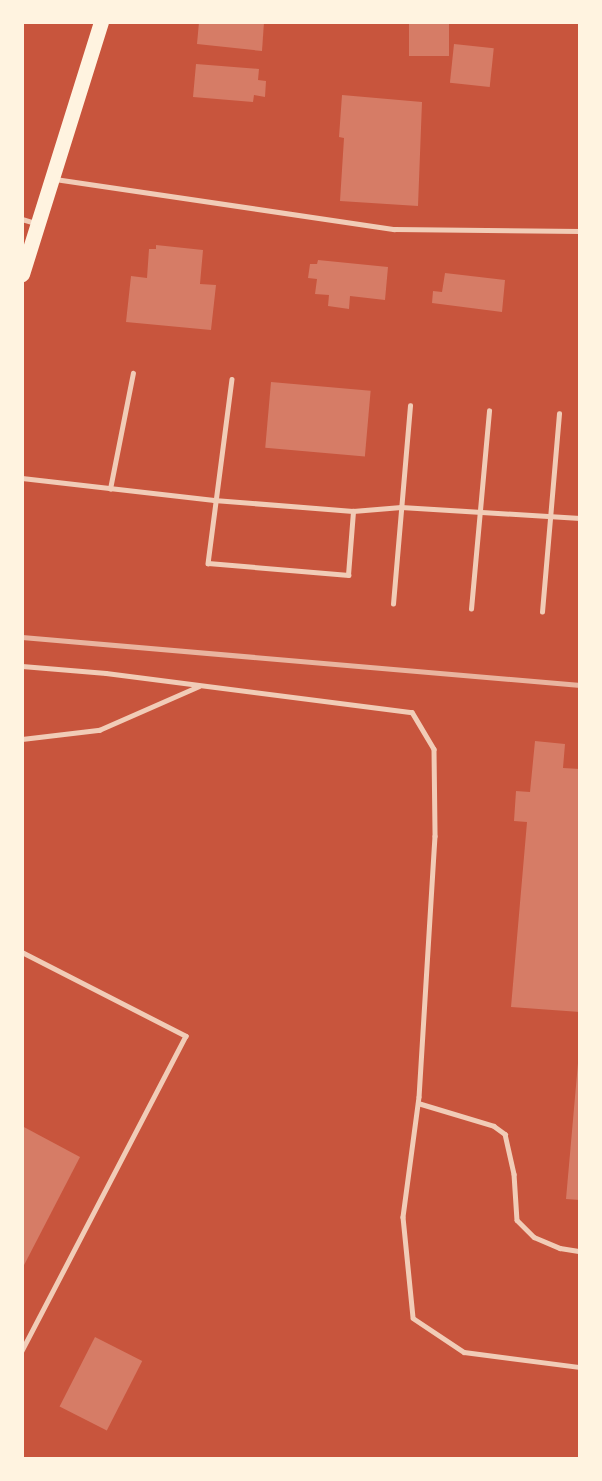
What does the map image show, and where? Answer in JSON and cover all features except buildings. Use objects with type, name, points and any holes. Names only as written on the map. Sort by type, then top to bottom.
[{"type":"main road","points":[[22,274],[30,221],[52,179],[101,22]]},
{"type":"lane","points":[[52,179],[394,229],[579,231]]},
{"type":"lane","points":[[110,489],[133,373]]},
{"type":"lane","points":[[232,379],[214,500],[208,563],[348,575],[353,511]]},
{"type":"lane","points":[[393,604],[410,406]]},
{"type":"lane","points":[[471,609],[489,411]]},
{"type":"lane","points":[[542,612],[559,414]]},
{"type":"lane","points":[[22,478],[214,500],[353,511],[401,507],[579,518]]},
{"type":"lane","points":[[22,666],[106,673],[412,712],[434,749],[435,836],[418,1103],[403,1217],[413,1318],[464,1352],[579,1367]]},
{"type":"lane","points":[[22,739],[99,730],[201,685]]},
{"type":"lane","points":[[22,952],[186,1036],[22,1351]]},
{"type":"lane","points":[[418,1103],[494,1126],[505,1134],[514,1174],[517,1220],[534,1238],[560,1248],[579,1251]]},
{"type":"railway","points":[[22,637],[580,685]]}]
